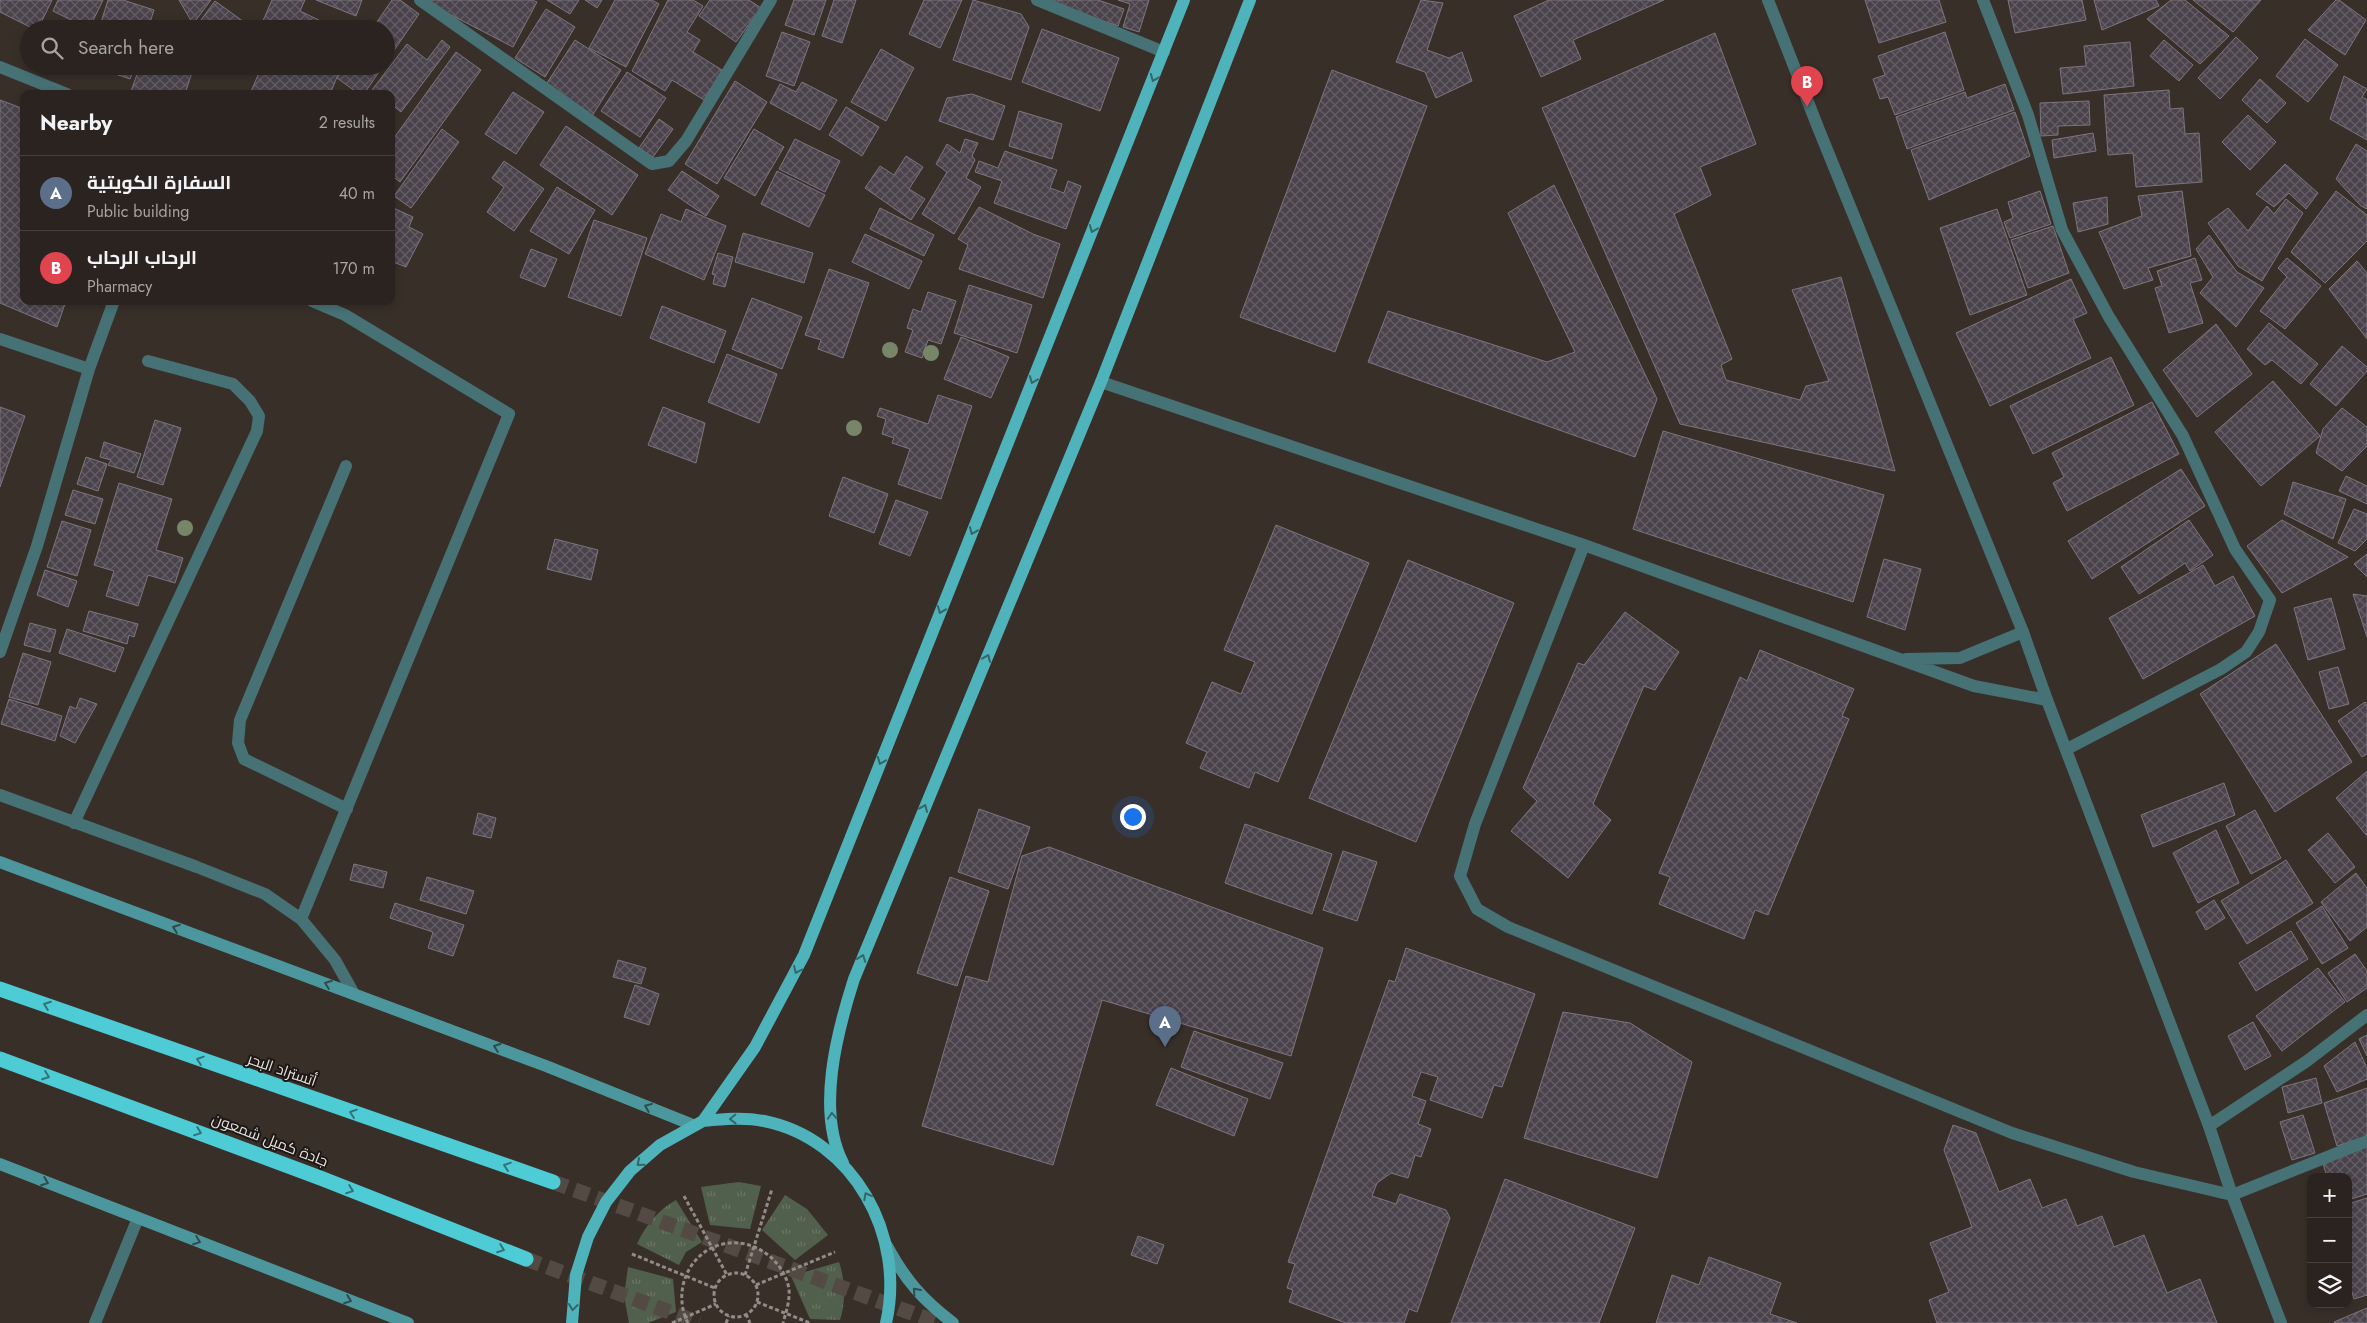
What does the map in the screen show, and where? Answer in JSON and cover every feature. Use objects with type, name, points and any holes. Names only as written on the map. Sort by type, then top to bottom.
[{"type":"highway","name":"أتستراد البحر","points":[[0,989],[553,1182]]},
{"type":"highway","name":"جادة كميل شمعون","points":[[0,1059],[323,1179],[526,1259]]},
{"type":"main road","points":[[698,1123],[755,1046],[804,955],[1184,0]]},
{"type":"main road","points":[[886,1323],[890,1307],[891,1274],[884,1241],[876,1213],[837,1151],[832,1128],[832,1074],[850,994],[874,928],[1101,382],[1250,0]]},
{"type":"main road","points":[[0,862],[698,1123]]},
{"type":"main road","points":[[572,1323],[576,1274],[588,1237],[606,1202],[630,1171],[660,1145],[698,1123],[733,1118],[764,1121],[793,1130],[819,1144],[843,1163]]},
{"type":"main road","points":[[0,1164],[408,1323]]},
{"type":"main road","points":[[884,1241],[902,1274],[926,1301],[953,1323]]},
{"type":"street","points":[[420,0],[652,164],[669,161],[686,141],[770,0]]},
{"type":"street","points":[[1037,0],[1164,52]]},
{"type":"street","points":[[1768,0],[2023,632],[2281,1323]]},
{"type":"street","points":[[1983,0],[2028,115],[2062,230],[2109,317],[2183,436],[2235,549],[2270,600],[2259,632],[2246,652],[2222,669],[2067,748]]},
{"type":"street","points":[[0,67],[57,90]]},
{"type":"street","points":[[0,652],[38,546],[89,369],[113,305]]},
{"type":"street","points":[[301,919],[509,414],[345,315],[321,305]]},
{"type":"street","points":[[0,339],[89,369]]},
{"type":"street","points":[[74,822],[257,432],[259,416],[250,400],[233,384],[148,362]]},
{"type":"street","points":[[1101,382],[1584,545],[1974,686],[2047,700]]},
{"type":"street","points":[[346,466],[240,720],[238,743],[244,759],[346,809]]},
{"type":"street","points":[[1584,545],[1475,824],[1460,876],[1477,909],[1508,927],[2012,1133],[2134,1172],[2232,1195],[2367,1141]]},
{"type":"street","points":[[1898,659],[1960,658],[2023,632]]},
{"type":"street","points":[[0,795],[265,894],[301,919],[335,960],[354,994]]},
{"type":"street","points":[[2209,1126],[2307,1061],[2367,1015]]},
{"type":"street","points":[[95,1323],[138,1218]]},
{"type":"path","points":[[745,1275],[772,1189]]},
{"type":"path","points":[[684,1196],[727,1275]]},
{"type":"path","points":[[688,1323],[681,1296],[685,1276],[694,1262],[713,1248],[724,1244],[741,1243],[773,1258],[784,1274],[789,1290],[786,1314],[782,1323]]},
{"type":"path","points":[[756,1285],[835,1252]]},
{"type":"path","points":[[632,1254],[715,1288]]},
{"type":"path","points":[[727,1275],[745,1275],[756,1285],[758,1292],[756,1302],[746,1314],[736,1317],[722,1313],[714,1300],[715,1288],[720,1280],[727,1275]]},
{"type":"path","points":[[756,1302],[810,1323]]},
{"type":"path","points":[[672,1323],[716,1304]]},
{"type":"path","points":[[746,1314],[750,1323]]},
{"type":"path","points":[[726,1323],[729,1316]]},
{"type":"green space","points":[[739,1182],[761,1186],[750,1229],[710,1225],[701,1187]]},
{"type":"green space","points":[[785,1195],[807,1209],[828,1235],[795,1260],[762,1230]]},
{"type":"green space","points":[[676,1200],[702,1242],[686,1252],[679,1265],[637,1244],[653,1219]]},
{"type":"green space","points":[[839,1262],[843,1276],[844,1291],[840,1320],[810,1319],[791,1276]]},
{"type":"green space","points":[[628,1267],[673,1279],[676,1312],[648,1323],[629,1323],[624,1296]]},
{"type":"building","points":[[0,0],[52,0],[42,20],[20,20],[20,22],[0,12]]},
{"type":"building","points":[[58,0],[103,0],[93,20],[71,20],[53,11]]},
{"type":"building","points":[[108,0],[123,0],[154,10],[151,20],[102,20]]},
{"type":"building","points":[[179,0],[211,0],[196,20],[191,20]]},
{"type":"building","points":[[272,0],[305,0],[300,11],[319,20],[263,20]]},
{"type":"building","points":[[316,0],[362,0],[356,16]]},
{"type":"building","points":[[392,0],[400,0],[419,14],[395,49],[395,20],[378,20]]},
{"type":"building","points":[[432,0],[532,0],[537,2],[513,47],[430,4]]},
{"type":"building","points":[[547,0],[579,0],[570,14]]},
{"type":"building","points":[[585,0],[602,0],[597,8]]},
{"type":"building","points":[[615,0],[652,0],[659,4],[626,67],[589,48]]},
{"type":"building","points":[[668,0],[693,0],[703,6],[687,32],[700,40],[693,52],[722,70],[704,100],[672,80],[665,91],[632,71]]},
{"type":"building","points":[[710,0],[749,0],[761,8],[736,42],[699,16]]},
{"type":"building","points":[[794,0],[826,0],[814,35],[785,25]]},
{"type":"building","points":[[834,0],[856,0],[842,43],[822,36]]},
{"type":"building","points":[[924,0],[962,0],[940,48],[909,34]]},
{"type":"building","points":[[973,0],[1021,14],[1029,27],[1011,80],[953,60]]},
{"type":"building","points":[[1055,0],[1098,0],[1124,9],[1118,26],[1053,4]]},
{"type":"building","points":[[1118,0],[1149,0],[1139,32],[1123,27],[1130,4]]},
{"type":"building","points":[[1421,0],[1443,3],[1427,50],[1449,58],[1462,52],[1472,81],[1436,98],[1425,72],[1396,62]]},
{"type":"building","points":[[1549,0],[1664,0],[1573,40],[1581,59],[1541,77],[1514,16]]},
{"type":"building","points":[[1865,0],[1939,0],[1946,22],[1879,43]]},
{"type":"building","points":[[2008,0],[2082,0],[2086,20],[2015,33]]},
{"type":"building","points":[[2094,0],[2156,0],[2159,6],[2102,30]]},
{"type":"building","points":[[2171,0],[2185,0],[2229,36],[2200,64],[2147,19]]},
{"type":"building","points":[[2193,0],[2261,0],[2233,32]]},
{"type":"building","points":[[2336,0],[2339,0],[2366,20],[2345,55],[2308,30]]},
{"type":"building","points":[[215,1],[241,20],[201,20]]},
{"type":"building","points":[[546,9],[575,27],[545,77],[515,58]]},
{"type":"building","points":[[1042,29],[1119,58],[1100,111],[1022,82]]},
{"type":"building","points":[[782,32],[810,42],[794,86],[766,76]]},
{"type":"building","points":[[1945,32],[1964,90],[1895,115],[1888,97],[1880,99],[1873,79],[1885,75],[1878,56]]},
{"type":"building","points":[[1715,33],[1756,144],[1700,167],[1711,195],[1674,214],[1732,359],[1721,365],[1726,380],[1800,400],[1806,386],[1829,381],[1792,290],[1841,277],[1895,471],[1680,424],[1542,108]]},
{"type":"building","points":[[2236,37],[2258,58],[2220,99],[2198,78]]},
{"type":"building","points":[[2305,39],[2338,65],[2308,102],[2276,76]]},
{"type":"building","points":[[442,40],[450,47],[401,112],[395,107],[395,90],[372,90],[383,75],[395,75],[395,60],[407,44],[427,60]]},
{"type":"building","points":[[575,40],[621,70],[592,116],[545,86]]},
{"type":"building","points":[[2164,40],[2193,65],[2179,81],[2150,56]]},
{"type":"building","points":[[2130,42],[2134,86],[2063,94],[2060,68],[2086,66],[2084,46]]},
{"type":"building","points":[[881,49],[914,68],[886,121],[851,102]]},
{"type":"building","points":[[456,52],[481,70],[400,182],[395,178],[395,136]]},
{"type":"building","points":[[1332,70],[1427,106],[1335,352],[1240,317]]},
{"type":"building","points":[[627,72],[666,98],[640,137],[601,111]]},
{"type":"building","points":[[118,75],[132,75],[130,79]]},
{"type":"building","points":[[137,75],[191,75],[186,90],[131,90]]},
{"type":"building","points":[[258,75],[338,75],[332,90],[252,90]]},
{"type":"building","points":[[339,75],[377,75],[367,90],[354,90],[337,78]]},
{"type":"building","points":[[2344,76],[2367,89],[2362,97],[2367,100],[2367,140],[2330,119]]},
{"type":"building","points":[[2260,79],[2286,103],[2267,123],[2242,100]]},
{"type":"building","points":[[735,81],[767,102],[717,184],[685,164]]},
{"type":"building","points":[[802,82],[837,100],[820,130],[770,103],[780,84],[796,92]]},
{"type":"building","points":[[2005,84],[2014,110],[1907,149],[1896,117],[1965,92],[1967,98]]},
{"type":"building","points":[[2169,90],[2170,109],[2183,108],[2185,134],[2199,133],[2202,182],[2136,187],[2133,153],[2108,155],[2104,95]]},
{"type":"building","points":[[513,92],[544,112],[516,154],[485,134]]},
{"type":"building","points":[[972,94],[1005,106],[993,140],[939,121],[947,98]]},
{"type":"building","points":[[0,100],[20,108],[20,305],[65,305],[57,327],[0,303]]},
{"type":"building","points":[[2089,101],[2090,125],[2058,126],[2058,135],[2041,136],[2040,103]]},
{"type":"building","points":[[846,107],[879,127],[862,156],[829,135]]},
{"type":"building","points":[[1019,111],[1062,124],[1052,159],[1009,146]]},
{"type":"building","points":[[2015,112],[2030,156],[1929,200],[1911,150]]},
{"type":"building","points":[[2248,115],[2276,142],[2250,170],[2222,142]]},
{"type":"building","points":[[659,119],[673,129],[653,157],[639,148]]},
{"type":"building","points":[[566,126],[638,175],[612,215],[540,165]]},
{"type":"building","points":[[442,129],[459,142],[411,208],[395,197]]},
{"type":"building","points":[[754,129],[784,147],[755,196],[724,178]]},
{"type":"building","points":[[2093,133],[2096,151],[2054,158],[2052,140]]},
{"type":"building","points":[[795,139],[840,161],[825,192],[779,169]]},
{"type":"building","points":[[965,139],[978,143],[972,156],[975,160],[966,178],[981,187],[954,234],[922,214],[947,172],[936,164],[947,144],[960,153]]},
{"type":"building","points":[[2356,144],[2367,151],[2367,209],[2361,206],[2336,179]]},
{"type":"building","points":[[1005,151],[1057,170],[1050,188],[1064,193],[1068,181],[1081,186],[1066,229],[994,203],[1002,181],[975,172],[979,161],[998,168]]},
{"type":"building","points":[[906,156],[923,167],[909,189],[925,199],[911,220],[865,188],[880,166],[894,175]]},
{"type":"building","points":[[504,161],[544,189],[514,231],[487,212],[504,187],[492,178]]},
{"type":"building","points":[[2285,164],[2318,193],[2306,209],[2289,193],[2274,207],[2256,194]]},
{"type":"building","points":[[682,171],[719,196],[706,216],[668,190]]},
{"type":"building","points":[[777,171],[825,195],[809,227],[761,204]]},
{"type":"building","points":[[1554,185],[1657,399],[1635,457],[1368,362],[1388,311],[1547,362],[1575,352],[1508,213]]},
{"type":"building","points":[[557,187],[595,210],[569,254],[530,231]]},
{"type":"building","points":[[2040,191],[2051,224],[2010,238],[2004,222],[2013,218],[2008,202]]},
{"type":"building","points":[[2182,191],[2191,256],[2148,268],[2153,280],[2124,289],[2099,232],[2142,216],[2138,196]]},
{"type":"building","points":[[2336,191],[2367,215],[2367,241],[2325,283],[2291,252]]},
{"type":"building","points":[[2107,197],[2108,224],[2078,232],[2073,203]]},
{"type":"building","points":[[2286,199],[2303,213],[2262,281],[2238,266],[2208,223],[2228,208],[2248,231],[2267,206],[2274,214]]},
{"type":"building","points":[[979,207],[1033,234],[1060,244],[1043,298],[959,269],[968,245],[958,239]]},
{"type":"building","points":[[880,208],[934,235],[924,256],[870,229]]},
{"type":"building","points":[[395,209],[413,217],[409,227],[423,234],[406,267],[395,263]]},
{"type":"building","points":[[686,209],[726,226],[704,280],[645,254],[661,214],[681,222]]},
{"type":"building","points":[[1997,209],[2027,295],[1970,315],[1940,228]]},
{"type":"building","points":[[594,220],[647,238],[621,316],[568,297]]},
{"type":"building","points":[[2053,226],[2069,273],[2028,288],[2011,240]]},
{"type":"building","points":[[743,233],[813,253],[804,283],[735,262]]},
{"type":"building","points":[[865,234],[922,261],[909,289],[852,262]]},
{"type":"building","points":[[2209,235],[2237,272],[2264,288],[2236,327],[2200,293],[2213,277],[2196,249]]},
{"type":"building","points":[[531,249],[557,259],[545,287],[520,277]]},
{"type":"building","points":[[718,253],[733,257],[725,287],[713,284],[715,275],[712,274]]},
{"type":"building","points":[[2195,258],[2202,280],[2190,283],[2203,323],[2169,333],[2155,288],[2162,286],[2157,271]]},
{"type":"building","points":[[2287,258],[2321,286],[2285,329],[2260,311],[2287,277],[2278,268]]},
{"type":"building","points":[[2357,261],[2367,273],[2367,339],[2329,289]]},
{"type":"building","points":[[829,269],[869,283],[843,358],[818,349],[821,340],[805,335]]},
{"type":"building","points":[[2071,279],[2087,313],[2073,319],[2091,358],[1990,406],[1956,333]]},
{"type":"building","points":[[969,285],[1032,305],[1017,353],[954,333]]},
{"type":"building","points":[[928,292],[956,301],[941,344],[928,340],[922,358],[905,352],[913,330],[907,328],[913,309],[921,312]]},
{"type":"building","points":[[752,298],[802,317],[782,369],[732,349]]},
{"type":"building","points":[[662,306],[726,331],[714,363],[650,338]]},
{"type":"building","points":[[2269,323],[2318,364],[2301,384],[2272,360],[2265,365],[2247,349]]},
{"type":"building","points":[[2216,324],[2252,374],[2197,417],[2163,370]]},
{"type":"building","points":[[961,337],[1009,357],[991,398],[944,379]]},
{"type":"building","points":[[2342,346],[2367,367],[2367,371],[2336,406],[2310,384]]},
{"type":"building","points":[[727,354],[777,374],[759,423],[708,402]]},
{"type":"building","points":[[2111,357],[2134,405],[2033,454],[2010,406]]},
{"type":"building","points":[[2273,381],[2320,436],[2261,486],[2215,432]]},
{"type":"building","points":[[938,395],[972,406],[941,499],[898,484],[910,449],[892,443],[894,438],[882,434],[886,419],[877,416],[880,408],[928,424]]},
{"type":"building","points":[[2152,402],[2179,454],[2067,511],[2053,483],[2064,477],[2052,453]]},
{"type":"building","points":[[0,407],[25,416],[0,487]]},
{"type":"building","points":[[663,407],[705,423],[696,463],[648,445]]},
{"type":"building","points":[[2342,408],[2367,427],[2367,446],[2342,471],[2316,453],[2323,429]]},
{"type":"building","points":[[155,420],[181,428],[163,485],[137,477]]},
{"type":"building","points":[[1663,431],[1884,495],[1853,602],[1633,529]]},
{"type":"building","points":[[104,442],[141,454],[134,473],[108,465],[111,460],[100,457]]},
{"type":"building","points":[[86,457],[107,464],[98,491],[77,484]]},
{"type":"building","points":[[2181,469],[2205,506],[2092,579],[2068,541]]},
{"type":"building","points":[[2346,476],[2367,486],[2367,504],[2339,491]]},
{"type":"building","points":[[843,477],[888,494],[874,533],[829,516]]},
{"type":"building","points":[[2293,482],[2346,499],[2333,539],[2284,514]]},
{"type":"building","points":[[119,483],[172,499],[156,550],[183,558],[175,583],[148,575],[138,606],[106,596],[114,571],[94,565]]},
{"type":"building","points":[[73,490],[103,499],[95,524],[65,515]]},
{"type":"building","points":[[896,500],[928,512],[910,556],[879,544]]},
{"type":"building","points":[[2354,509],[2367,514],[2367,539],[2355,551],[2338,543]]},
{"type":"building","points":[[2189,520],[2213,555],[2190,571],[2185,563],[2139,594],[2121,567]]},
{"type":"building","points":[[2282,520],[2348,557],[2282,593],[2247,546]]},
{"type":"building","points":[[62,521],[91,530],[77,576],[47,567]]},
{"type":"building","points":[[1276,525],[1369,563],[1278,782],[1255,772],[1249,788],[1200,768],[1207,752],[1186,743],[1212,682],[1241,694],[1255,662],[1224,650]]},
{"type":"building","points":[[555,539],[598,550],[591,580],[547,569]]},
{"type":"building","points":[[2367,554],[2367,577],[2354,564]]},
{"type":"building","points":[[1884,559],[1921,569],[1905,630],[1867,617]]},
{"type":"building","points":[[1408,560],[1514,603],[1416,842],[1309,798]]},
{"type":"building","points":[[2203,565],[2215,586],[2233,576],[2255,616],[2143,679],[2109,618]]},
{"type":"building","points":[[45,570],[77,581],[68,607],[37,595]]},
{"type":"building","points":[[2353,594],[2367,596],[2367,637]]},
{"type":"building","points":[[2331,598],[2345,649],[2308,660],[2294,608]]},
{"type":"building","points":[[89,611],[138,624],[134,637],[129,635],[127,644],[83,631]]},
{"type":"building","points":[[1625,612],[1679,652],[1655,690],[1644,686],[1593,804],[1611,820],[1568,878],[1511,831],[1537,801],[1523,788],[1578,663],[1584,665]]},
{"type":"building","points":[[30,623],[56,630],[50,652],[24,645]]},
{"type":"building","points":[[67,629],[124,648],[115,672],[59,653]]},
{"type":"building","points":[[2276,644],[2352,762],[2275,812],[2200,694]]},
{"type":"building","points":[[1760,650],[1854,689],[1842,716],[1849,719],[1768,915],[1755,910],[1744,939],[1659,904],[1670,877],[1659,873],[1740,677],[1747,681]]},
{"type":"building","points":[[23,653],[51,662],[38,705],[9,697]]},
{"type":"building","points":[[2338,667],[2349,704],[2329,709],[2319,672]]},
{"type":"building","points":[[80,698],[97,704],[75,743],[60,736],[70,706],[76,709]]},
{"type":"building","points":[[9,699],[62,716],[55,741],[1,724]]},
{"type":"building","points":[[2365,702],[2367,705],[2367,754],[2362,757],[2338,721]]},
{"type":"building","points":[[2367,771],[2367,836],[2336,798]]},
{"type":"building","points":[[2224,783],[2235,815],[2153,847],[2141,815]]},
{"type":"building","points":[[979,809],[1030,827],[1008,889],[958,872]]},
{"type":"building","points":[[2255,810],[2281,858],[2251,874],[2226,826]]},
{"type":"building","points":[[478,813],[496,818],[491,838],[473,834]]},
{"type":"building","points":[[1245,824],[1332,854],[1312,914],[1225,883]]},
{"type":"building","points":[[2216,830],[2239,883],[2198,903],[2173,853]]},
{"type":"building","points":[[2328,833],[2355,867],[2335,883],[2308,850]]},
{"type":"building","points":[[1049,847],[1323,948],[1291,1056],[1102,1000],[1053,1165],[922,1126],[966,976],[988,982],[1022,856]]},
{"type":"building","points":[[1343,851],[1377,862],[1357,921],[1323,910]]},
{"type":"building","points":[[2286,860],[2313,903],[2247,944],[2221,901]]},
{"type":"building","points":[[354,864],[387,872],[383,888],[350,880]]},
{"type":"building","points":[[2356,873],[2367,888],[2367,927],[2350,941],[2321,902]]},
{"type":"building","points":[[427,877],[474,891],[466,914],[420,900]]},
{"type":"building","points":[[950,877],[989,891],[957,986],[917,973]]},
{"type":"building","points":[[2214,900],[2225,918],[2206,930],[2196,912]]},
{"type":"building","points":[[395,903],[464,925],[453,956],[428,948],[433,932],[390,918]]},
{"type":"building","points":[[2322,906],[2348,948],[2322,964],[2296,923]]},
{"type":"building","points":[[2291,931],[2308,959],[2256,991],[2239,963]]},
{"type":"building","points":[[1406,948],[1535,994],[1502,1087],[1494,1085],[1482,1118],[1430,1100],[1438,1077],[1421,1072],[1412,1096],[1426,1101],[1418,1124],[1431,1129],[1421,1157],[1415,1155],[1408,1178],[1391,1173],[1377,1183],[1372,1196],[1396,1204],[1400,1194],[1446,1210],[1450,1218],[1417,1312],[1409,1309],[1404,1323],[1346,1323],[1289,1302],[1293,1290],[1287,1288],[1295,1264],[1288,1262],[1389,980],[1395,982]]},
{"type":"building","points":[[2355,954],[2367,971],[2367,988],[2347,1002],[2328,973]]},
{"type":"building","points":[[618,960],[646,968],[641,984],[613,977]]},
{"type":"building","points":[[2318,968],[2345,1002],[2282,1051],[2256,1016]]},
{"type":"building","points":[[635,985],[659,994],[649,1025],[624,1017]]},
{"type":"building","points":[[1563,1012],[1630,1023],[1692,1062],[1657,1178],[1524,1138]]},
{"type":"building","points":[[2253,1022],[2271,1056],[2245,1070],[2228,1036]]},
{"type":"building","points":[[1194,1031],[1283,1063],[1270,1099],[1181,1067]]},
{"type":"building","points":[[2367,1035],[2367,1056],[2359,1039]]},
{"type":"building","points":[[2355,1042],[2367,1068],[2367,1079],[2337,1092],[2324,1066]]},
{"type":"building","points":[[1171,1068],[1248,1099],[1234,1136],[1156,1105]]},
{"type":"building","points":[[2316,1078],[2322,1103],[2288,1113],[2282,1087]]},
{"type":"building","points":[[2367,1088],[2367,1136],[2337,1146],[2324,1103]]},
{"type":"building","points":[[2303,1115],[2315,1153],[2292,1160],[2280,1122]]},
{"type":"building","points":[[1953,1125],[1976,1133],[1999,1192],[2030,1179],[2042,1208],[2066,1199],[2077,1226],[2102,1216],[2114,1247],[2144,1235],[2167,1293],[2200,1279],[2217,1323],[1937,1323],[1929,1300],[1949,1292],[1930,1243],[1972,1227],[1944,1150]]},
{"type":"building","points":[[2367,1145],[2367,1194],[2352,1199],[2352,1173],[2326,1173],[2322,1160]]},
{"type":"building","points":[[1505,1179],[1635,1228],[1599,1323],[1451,1323]]},
{"type":"building","points":[[2367,1198],[2367,1295],[2354,1299],[2352,1292],[2352,1203]]},
{"type":"building","points":[[1138,1236],[1164,1245],[1157,1264],[1131,1255]]},
{"type":"building","points":[[1709,1257],[1781,1283],[1770,1314],[1797,1323],[1656,1323],[1672,1275],[1699,1285]]},
{"type":"building","points":[[2367,1308],[2367,1323],[2334,1322]]},
{"type":"tunnel","points":[[553,1182],[939,1323]]},
{"type":"tunnel","points":[[526,1259],[699,1323]]},
{"type":"place","name":"الرحاب الرحاب","points":[[1807,107]]},
{"type":"place","name":"السفارة الكويتية","points":[[1165,1047]]}]
